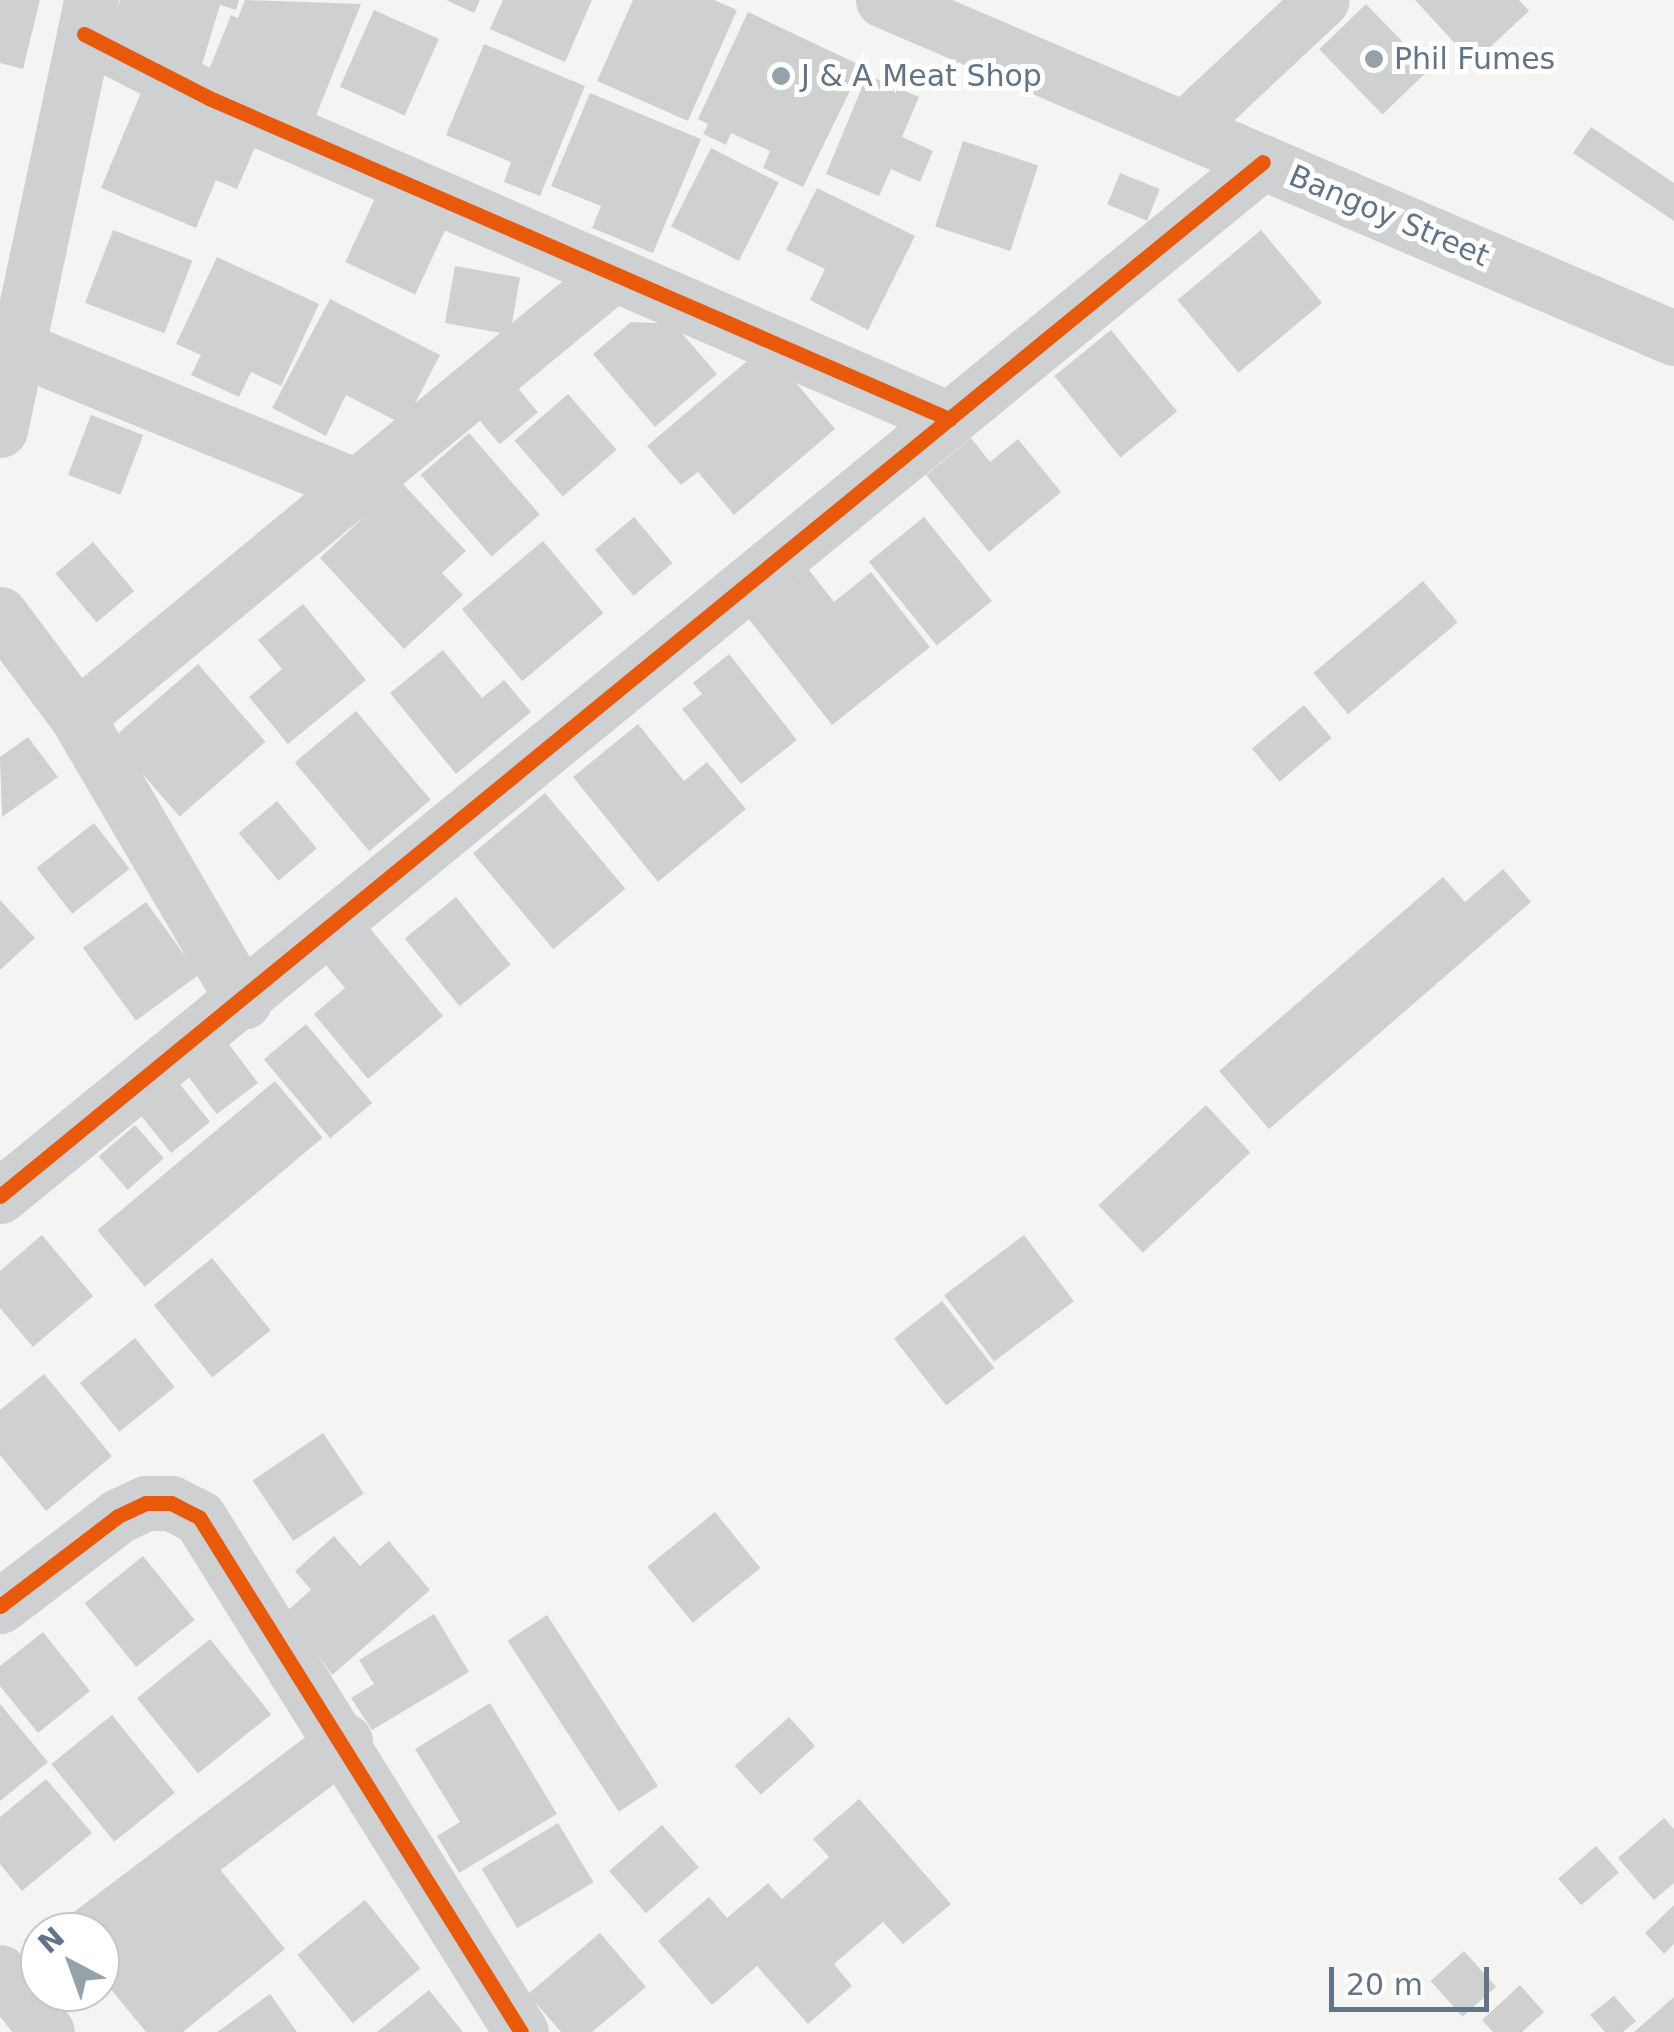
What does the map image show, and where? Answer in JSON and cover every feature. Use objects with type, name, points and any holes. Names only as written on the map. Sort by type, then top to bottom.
[{"type":"street","name":"Bangoy Street","points":[[883,0],[1674,338]]},
{"type":"street","points":[[1185,128],[1322,0]]},
{"type":"street","points":[[0,430],[88,17],[209,98],[949,419]]},
{"type":"street","points":[[0,1196],[244,1002],[1263,162]]},
{"type":"street","points":[[77,718],[361,488],[612,276]]},
{"type":"street","points":[[18,348],[361,488]]},
{"type":"street","points":[[0,614],[77,718],[244,1002]]},
{"type":"street","points":[[0,1606],[118,1516],[146,1503],[171,1503],[199,1517],[344,1741],[521,2032]]},
{"type":"street","points":[[118,1912],[344,1741]]},
{"type":"building","points":[[0,0],[40,0],[23,69],[0,63]]},
{"type":"building","points":[[120,0],[239,0],[236,10],[220,5],[200,71],[111,39]]},
{"type":"building","points":[[245,0],[361,4],[313,123],[205,80],[231,15],[238,18]]},
{"type":"building","points":[[446,0],[480,0],[474,13]]},
{"type":"building","points":[[503,0],[592,0],[565,62],[490,29]]},
{"type":"building","points":[[633,0],[714,0],[737,10],[688,121],[597,81]]},
{"type":"building","points":[[1415,0],[1519,0],[1529,11],[1473,63]]},
{"type":"building","name":"Phil Fumes","points":[[1366,4],[1429,69],[1382,115],[1319,49]]},
{"type":"building","points":[[374,10],[439,39],[405,116],[340,87]]},
{"type":"building","points":[[748,12],[862,66],[803,187],[763,168],[770,151],[731,133],[726,145],[703,134],[708,124],[698,119]]},
{"type":"building","points":[[484,44],[585,86],[540,196],[504,182],[511,162],[446,135]]},
{"type":"building","points":[[867,75],[919,97],[902,137],[933,151],[920,182],[891,169],[879,196],[826,174]]},
{"type":"building","points":[[145,83],[262,131],[237,189],[216,180],[196,228],[101,188]]},
{"type":"building","points":[[590,93],[701,139],[653,253],[592,228],[601,206],[551,186]]},
{"type":"building","points":[[1591,127],[1674,183],[1674,221],[1573,153]]},
{"type":"building","points":[[963,141],[1038,165],[1010,251],[935,227]]},
{"type":"building","points":[[711,148],[779,183],[739,261],[671,226]]},
{"type":"building","points":[[1120,173],[1160,189],[1147,221],[1107,205]]},
{"type":"building","points":[[817,188],[915,236],[868,330],[810,300],[825,269],[786,250]]},
{"type":"building","points":[[377,194],[447,227],[415,295],[345,262]]},
{"type":"building","points":[[113,230],[192,260],[164,333],[85,303]]},
{"type":"building","points":[[1261,230],[1322,303],[1239,373],[1178,300]]},
{"type":"building","points":[[217,257],[319,304],[281,386],[251,372],[239,397],[191,375],[201,355],[176,344]]},
{"type":"building","points":[[455,266],[520,277],[510,335],[445,323]]},
{"type":"building","points":[[330,299],[440,355],[404,425],[346,395],[326,436],[272,408]]},
{"type":"building","points":[[631,322],[674,324],[717,374],[655,427],[593,354]]},
{"type":"building","points":[[1111,330],[1177,412],[1120,458],[1054,376]]},
{"type":"building","points":[[765,346],[835,429],[734,515],[698,472],[681,485],[647,446]]},
{"type":"building","points":[[511,380],[538,412],[500,444],[473,412]]},
{"type":"building","points":[[568,394],[617,450],[563,496],[514,441]]},
{"type":"building","points":[[91,415],[143,435],[120,495],[68,475]]},
{"type":"building","points":[[469,433],[540,515],[492,556],[421,475]]},
{"type":"building","points":[[971,438],[990,462],[1018,439],[1061,492],[989,552],[926,475]]},
{"type":"building","points":[[401,482],[466,551],[442,573],[463,595],[404,649],[320,558]]},
{"type":"building","points":[[634,517],[673,563],[633,596],[595,550]]},
{"type":"building","points":[[924,517],[992,601],[937,646],[869,562]]},
{"type":"building","points":[[543,541],[603,613],[522,681],[462,609]]},
{"type":"building","points":[[93,542],[134,591],[97,623],[55,573]]},
{"type":"building","points":[[809,570],[834,602],[871,572],[930,647],[832,725],[748,618]]},
{"type":"building","points":[[1423,581],[1458,622],[1348,714],[1313,673]]},
{"type":"building","points":[[303,604],[366,680],[288,744],[249,697],[282,669],[258,640]]},
{"type":"building","points":[[443,650],[482,698],[504,680],[531,712],[456,774],[390,693]]},
{"type":"building","points":[[729,654],[797,740],[741,784],[682,709],[702,694],[693,683]]},
{"type":"building","points":[[198,664],[266,742],[180,817],[112,739]]},
{"type":"building","points":[[1304,705],[1332,738],[1280,782],[1252,749]]},
{"type":"building","points":[[356,711],[431,800],[369,851],[295,762]]},
{"type":"building","points":[[638,724],[684,781],[707,762],[746,809],[658,882],[573,777]]},
{"type":"building","points":[[28,737],[58,777],[2,817],[0,757]]},
{"type":"building","points":[[545,793],[625,889],[553,949],[473,853]]},
{"type":"building","points":[[277,801],[317,848],[279,881],[239,833]]},
{"type":"building","points":[[94,823],[130,869],[72,914],[36,868]]},
{"type":"building","points":[[1503,869],[1531,902],[1269,1129],[1219,1071],[1443,877],[1465,902]]},
{"type":"building","points":[[456,897],[511,965],[459,1006],[405,939]]},
{"type":"building","points":[[0,900],[35,938],[0,970]]},
{"type":"building","points":[[146,902],[199,975],[136,1021],[83,948]]},
{"type":"building","points":[[363,920],[443,1016],[368,1079],[314,1014],[345,988],[319,957]]},
{"type":"building","points":[[306,1024],[372,1103],[330,1138],[264,1059]]},
{"type":"building","points":[[228,1043],[258,1083],[217,1114],[186,1074]]},
{"type":"building","points":[[275,1081],[323,1138],[145,1287],[97,1230]]},
{"type":"building","points":[[178,1082],[210,1122],[171,1153],[139,1113]]},
{"type":"building","points":[[1206,1105],[1250,1153],[1143,1253],[1098,1205]]},
{"type":"building","points":[[135,1125],[164,1158],[128,1190],[99,1156]]},
{"type":"building","points":[[42,1235],[93,1296],[33,1347],[0,1308],[0,1271]]},
{"type":"building","points":[[1024,1235],[1074,1301],[994,1361],[944,1295]]},
{"type":"building","points":[[212,1258],[271,1330],[212,1377],[154,1305]]},
{"type":"building","points":[[942,1301],[994,1368],[946,1406],[894,1339]]},
{"type":"building","points":[[135,1338],[175,1387],[119,1432],[80,1383]]},
{"type":"building","points":[[44,1374],[112,1456],[46,1511],[0,1455],[0,1410]]},
{"type":"building","points":[[323,1433],[364,1494],[293,1541],[253,1481]]},
{"type":"building","points":[[715,1512],[760,1568],[693,1623],[647,1567]]},
{"type":"building","points":[[334,1536],[360,1566],[389,1541],[430,1590],[332,1675],[287,1611],[311,1590],[295,1571]]},
{"type":"building","points":[[143,1556],[195,1620],[136,1667],[85,1603]]},
{"type":"building","points":[[434,1614],[469,1672],[372,1730],[351,1698],[374,1684],[359,1660]]},
{"type":"building","points":[[547,1615],[658,1786],[619,1812],[508,1641]]},
{"type":"building","points":[[43,1632],[90,1691],[38,1733],[0,1686],[0,1666]]},
{"type":"building","points":[[210,1639],[271,1714],[198,1774],[137,1698]]},
{"type":"building","points":[[490,1703],[557,1814],[459,1873],[437,1836],[460,1822],[415,1749]]},
{"type":"building","points":[[0,1704],[48,1762],[0,1801]]},
{"type":"building","points":[[112,1715],[175,1793],[114,1842],[51,1764]]},
{"type":"building","points":[[789,1717],[815,1746],[761,1795],[735,1766]]},
{"type":"building","points":[[46,1779],[92,1833],[22,1891],[0,1864],[0,1817]]},
{"type":"building","points":[[859,1799],[951,1904],[903,1944],[883,1922],[834,1964],[852,1986],[808,2024],[757,1966],[712,2005],[658,1941],[709,1897],[727,1918],[768,1883],[782,1899],[829,1857],[813,1839]]},
{"type":"building","points":[[1664,1818],[1674,1829],[1674,1883],[1654,1900],[1618,1858]]},
{"type":"building","points":[[558,1823],[594,1882],[517,1928],[482,1869]]},
{"type":"building","points":[[662,1825],[699,1867],[646,1913],[609,1871]]},
{"type":"building","points":[[1596,1846],[1619,1872],[1581,1905],[1558,1879]]},
{"type":"building","points":[[209,1856],[285,1949],[183,2032],[146,2032],[120,2000],[120,1929]]},
{"type":"building","points":[[365,1900],[420,1968],[353,2023],[297,1955]]},
{"type":"building","points":[[1674,1905],[1674,1944],[1664,1954],[1645,1933]]},
{"type":"building","points":[[600,1933],[646,1987],[592,2032],[561,2032],[528,1994]]},
{"type":"building","points":[[1464,1951],[1496,1987],[1463,2017],[1431,1981]]},
{"type":"building","points":[[1520,1985],[1544,2012],[1522,2032],[1493,2032],[1482,2020]]},
{"type":"building","points":[[429,1990],[463,2032],[377,2032]]},
{"type":"building","points":[[270,1994],[297,2032],[217,2032],[227,2025]]},
{"type":"building","points":[[1614,1996],[1636,2021],[1623,2032],[1605,2032],[1590,2015]]},
{"type":"building","points":[[1674,1997],[1674,2032],[1634,2032]]},
{"type":"cycle path","points":[[84,34],[209,98],[949,419]]},
{"type":"cycle path","points":[[0,1196],[1263,162]]},
{"type":"cycle path","points":[[0,1606],[118,1516],[146,1503],[171,1503],[199,1517],[521,2032]]},
{"type":"place","name":"Phil Fumes","points":[[1374,59]]},
{"type":"place","name":"J & A Meat Shop","points":[[781,76]]}]
